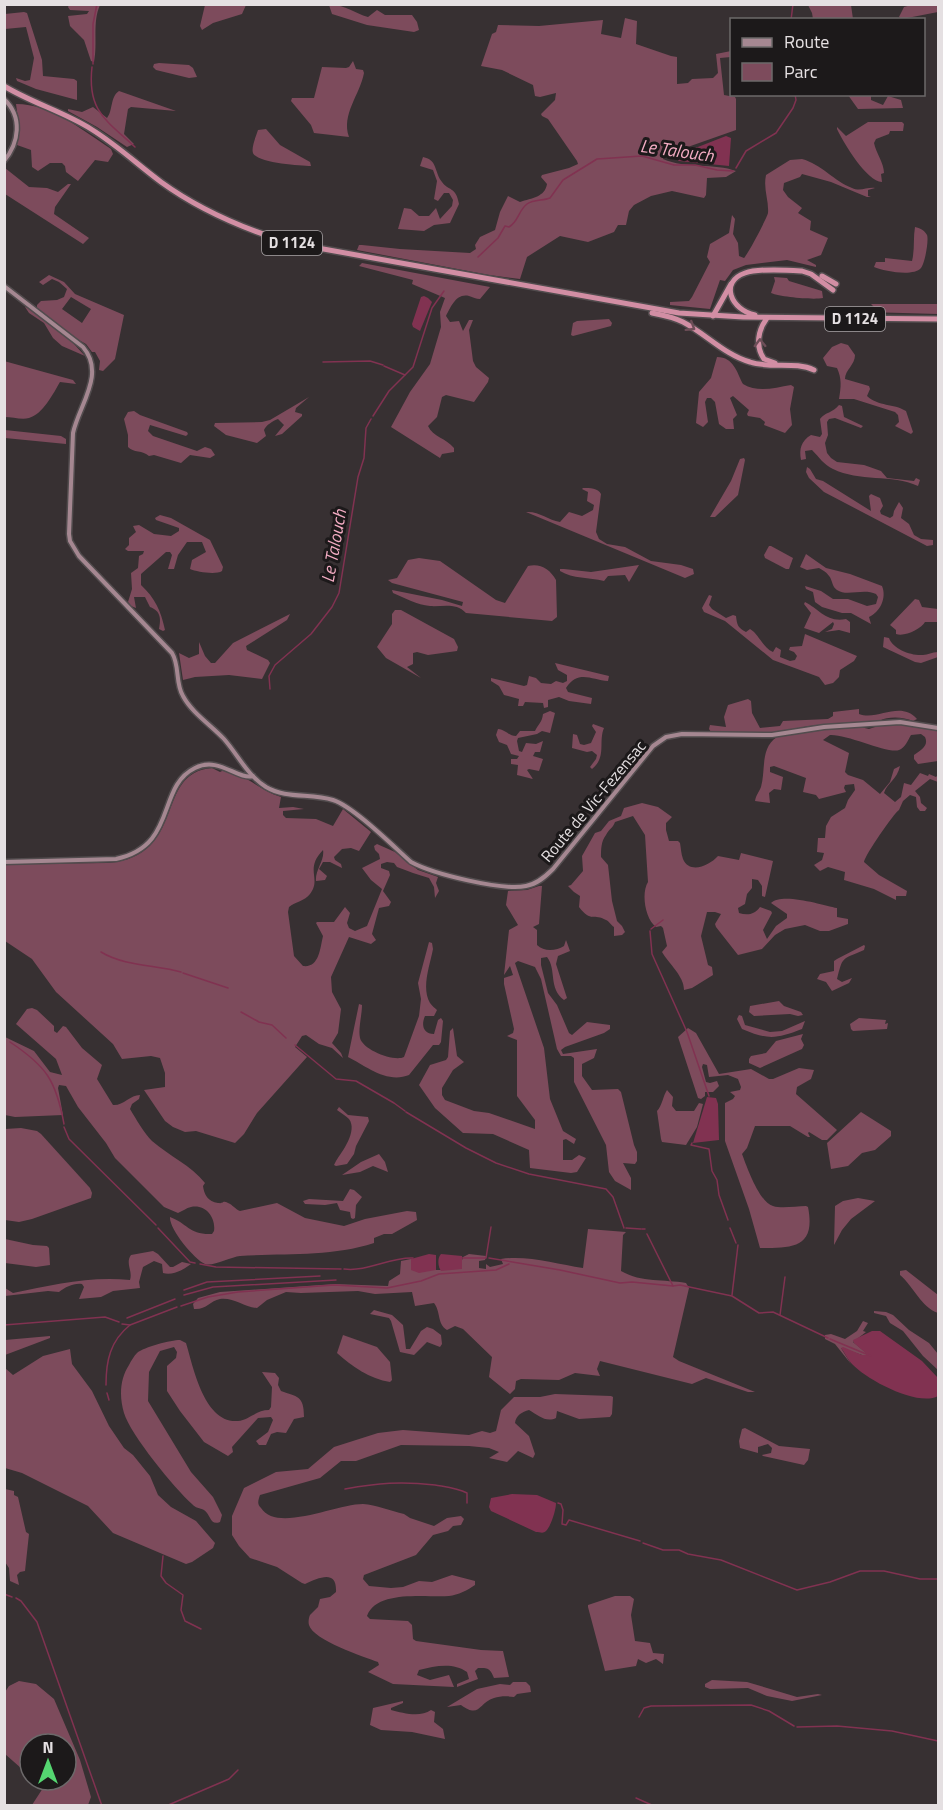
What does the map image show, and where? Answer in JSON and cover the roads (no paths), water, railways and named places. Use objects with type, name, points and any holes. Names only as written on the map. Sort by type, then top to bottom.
[{"type":"highway","name":"D 1124","points":[[4,86],[61,112],[93,130],[162,183],[197,206],[265,236],[312,248],[659,310],[713,316],[769,318],[939,319]]},
{"type":"highway","points":[[713,316],[733,278],[750,268],[806,269],[835,287],[802,271],[753,271],[734,280],[731,291],[732,300],[737,307],[744,312],[769,318]]},
{"type":"highway","points":[[616,303],[676,319],[733,355],[750,362],[767,366],[814,367],[776,363],[764,359],[758,342],[764,322],[769,318]]},
{"type":"main road","points":[[4,161],[14,147],[17,135],[15,118],[6,100]]},
{"type":"main road","name":"Route de Vic-Fezensac","points":[[4,286],[83,347],[92,360],[93,376],[73,433],[69,534],[74,549],[172,653],[178,665],[179,686],[183,697],[264,786],[281,793],[327,799],[342,804],[411,862],[429,871],[502,886],[519,887],[536,883],[553,869],[645,754],[666,737],[682,734],[772,735],[824,727],[900,722],[939,728]]},
{"type":"main road","points":[[4,862],[116,859],[130,855],[144,848],[154,837],[181,780],[194,768],[215,765],[247,777],[253,776]]},
{"type":"waterway","points":[[93,64],[93,24],[97,4]]},
{"type":"waterway","name":"Le Talouch","points":[[791,18],[793,4]]},
{"type":"waterway","points":[[92,67],[91,82],[96,105],[107,121],[135,147]]},
{"type":"waterway","name":"Le Talouch","points":[[736,168],[746,151],[776,133],[793,108],[795,96]]},
{"type":"waterway","name":"Le Talouch","points":[[478,257],[498,238],[505,226],[512,225],[527,204],[550,198],[563,180],[597,159],[642,156],[674,165],[695,165],[733,171]]},
{"type":"waterway","name":"Le Talouch","points":[[373,416],[389,391],[413,367],[432,308],[444,291]]},
{"type":"waterway","points":[[323,362],[370,361],[383,365]]},
{"type":"waterway","points":[[384,366],[405,375]]},
{"type":"waterway","name":"Le Talouch","points":[[270,689],[269,676],[275,665],[311,634],[332,607],[339,593],[358,477],[364,458],[366,428],[371,419]]},
{"type":"waterway","points":[[651,929],[663,920]]},
{"type":"waterway","points":[[650,931],[652,954],[687,1032],[709,1096]]},
{"type":"waterway","points":[[101,952],[130,963],[181,972]]},
{"type":"waterway","points":[[183,973],[228,988]]},
{"type":"waterway","points":[[241,1012],[259,1022],[272,1025],[286,1038]]},
{"type":"waterway","points":[[10,1042],[48,1075],[57,1096],[64,1124]]},
{"type":"waterway","points":[[295,1045],[336,1079],[356,1081],[405,1111]]},
{"type":"waterway","points":[[406,1112],[496,1163],[529,1174],[606,1189],[613,1197],[624,1228]]},
{"type":"waterway","points":[[64,1127],[69,1139],[156,1225]]},
{"type":"waterway","points":[[692,1143],[691,1145],[709,1149],[712,1171],[717,1180],[719,1195],[728,1220]]},
{"type":"waterway","points":[[462,1258],[486,1258],[491,1227]]},
{"type":"waterway","points":[[158,1228],[190,1262],[195,1263]]},
{"type":"waterway","points":[[626,1228],[641,1229]]},
{"type":"waterway","points":[[730,1228],[736,1243]]},
{"type":"waterway","points":[[647,1234],[673,1286]]},
{"type":"waterway","points":[[732,1295],[738,1245]]},
{"type":"waterway","points":[[344,1269],[362,1268],[413,1258]]},
{"type":"waterway","points":[[489,1258],[620,1283],[680,1285],[732,1296],[759,1313],[773,1312],[828,1338]]},
{"type":"waterway","points":[[200,1264],[216,1267],[341,1269]]},
{"type":"waterway","points":[[181,1306],[208,1297],[238,1292],[334,1285],[387,1288],[421,1281],[439,1274],[496,1270],[509,1264]]},
{"type":"waterway","points":[[184,1290],[207,1282],[320,1276]]},
{"type":"waterway","points":[[780,1315],[785,1277]]},
{"type":"waterway","points":[[184,1295],[213,1287],[336,1280]]},
{"type":"waterway","points":[[127,1318],[175,1299]]},
{"type":"waterway","points":[[122,1324],[130,1325],[177,1307]]},
{"type":"waterway","points":[[4,1325],[105,1317],[119,1322]]},
{"type":"waterway","points":[[106,1385],[110,1352],[123,1331],[130,1325]]},
{"type":"waterway","points":[[830,1339],[871,1356]]},
{"type":"waterway","points":[[107,1393],[109,1400]]},
{"type":"waterway","points":[[345,1489],[390,1483],[435,1485],[467,1493],[467,1503]]},
{"type":"waterway","points":[[558,1503],[561,1504],[563,1510],[562,1524],[566,1525],[569,1520],[640,1541]]},
{"type":"waterway","points":[[643,1543],[663,1550],[679,1550],[688,1554],[721,1560],[797,1590],[830,1582],[860,1571],[884,1571],[920,1579],[938,1579]]},
{"type":"waterway","points":[[163,1556],[161,1576],[166,1583],[183,1595],[181,1610],[185,1621],[201,1629]]},
{"type":"waterway","points":[[4,1594],[12,1597]]},
{"type":"waterway","points":[[16,1598],[37,1622],[102,1806]]},
{"type":"waterway","points":[[639,1717],[644,1708],[651,1706],[751,1705],[769,1711],[794,1726]]},
{"type":"waterway","points":[[797,1727],[837,1726],[892,1731],[938,1741]]},
{"type":"waterway","points":[[166,1806],[229,1779],[238,1770]]},
{"type":"waterway","points":[[636,1798],[654,1806]]}]
